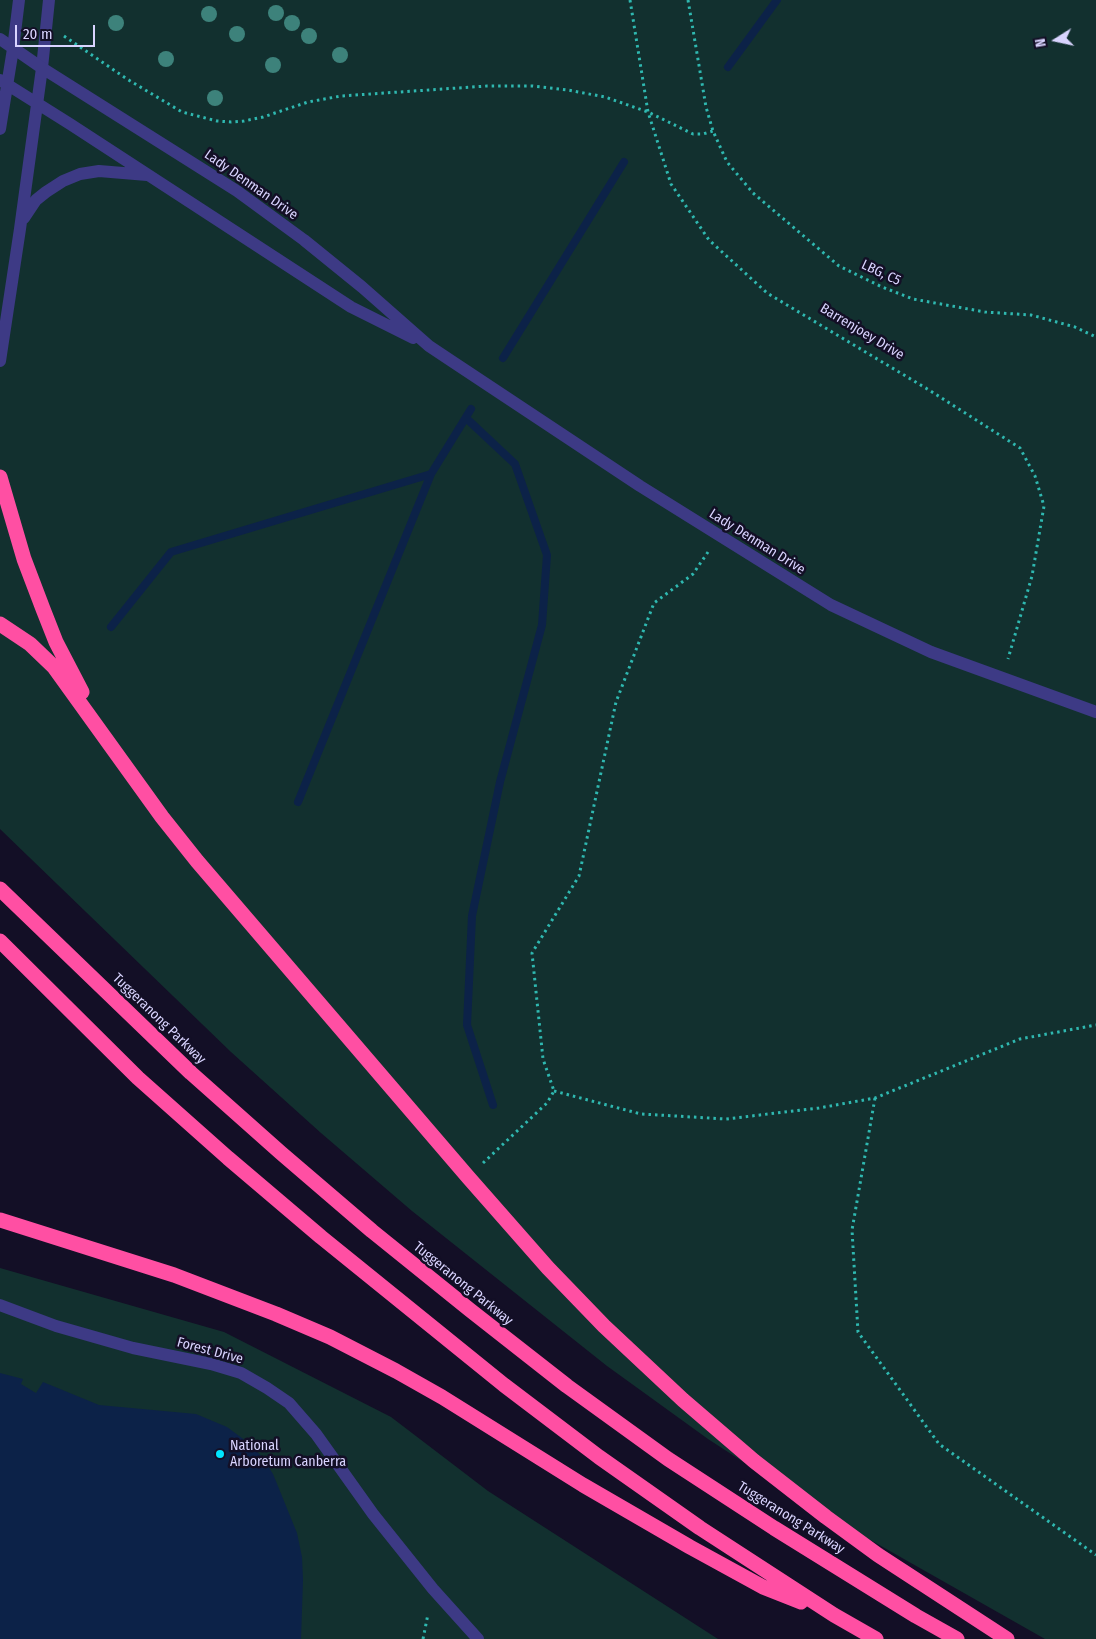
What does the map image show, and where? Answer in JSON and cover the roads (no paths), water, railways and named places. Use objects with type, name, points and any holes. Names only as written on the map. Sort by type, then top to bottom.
[{"type":"highway","points":[[0,477],[24,559],[56,642],[108,741]]},
{"type":"highway","points":[[0,624],[30,644],[54,667],[162,817],[197,861],[468,1177],[548,1268],[604,1326],[683,1400],[754,1461],[826,1517],[894,1565],[1007,1639]]},
{"type":"highway","name":"Tuggeranong Parkway","points":[[0,889],[205,1085],[342,1205],[470,1310],[567,1386],[668,1459],[916,1616],[957,1639]]},
{"type":"highway","points":[[0,941],[152,1090],[314,1231],[424,1322],[599,1457],[700,1528],[834,1615],[876,1639]]},
{"type":"highway","points":[[0,1220],[174,1275],[330,1337],[442,1397],[583,1485],[690,1547],[763,1586],[834,1615]]},
{"type":"street","points":[[0,129],[4,82],[13,49],[19,0]]},
{"type":"street","points":[[0,361],[42,68],[49,0]]},
{"type":"street","name":"Lady Denman Drive","points":[[0,39],[42,68],[237,191],[304,240],[362,287],[429,346]]},
{"type":"street","name":"Lady Denman Drive","points":[[4,82],[351,307],[429,346],[719,536],[832,605],[931,652],[1096,712]]},
{"type":"street","points":[[20,229],[29,209],[36,200],[63,181],[80,174],[98,171],[149,175]]},
{"type":"street","name":"Forest Drive","points":[[0,1305],[56,1326],[133,1348],[211,1364],[241,1373],[274,1393],[288,1403],[316,1434],[373,1514],[433,1589],[478,1639]]},
{"type":"water","points":[[0,1373],[23,1379],[21,1384],[36,1393],[43,1382],[99,1405],[196,1414],[227,1427],[250,1444],[263,1458],[273,1474],[297,1533],[302,1557],[303,1580],[301,1639],[0,1639]]},
{"type":"waterway","points":[[728,67],[777,0]]},
{"type":"waterway","points":[[503,358],[624,162]]},
{"type":"waterway","points":[[111,627],[171,552],[431,474],[471,409]]},
{"type":"waterway","points":[[466,418],[515,464],[547,555],[542,625],[500,782],[472,916],[467,1025],[493,1105]]},
{"type":"waterway","points":[[298,802],[431,474]]},
{"type":"place","name":"National Arboretum Canberra","points":[[220,1454]]}]
